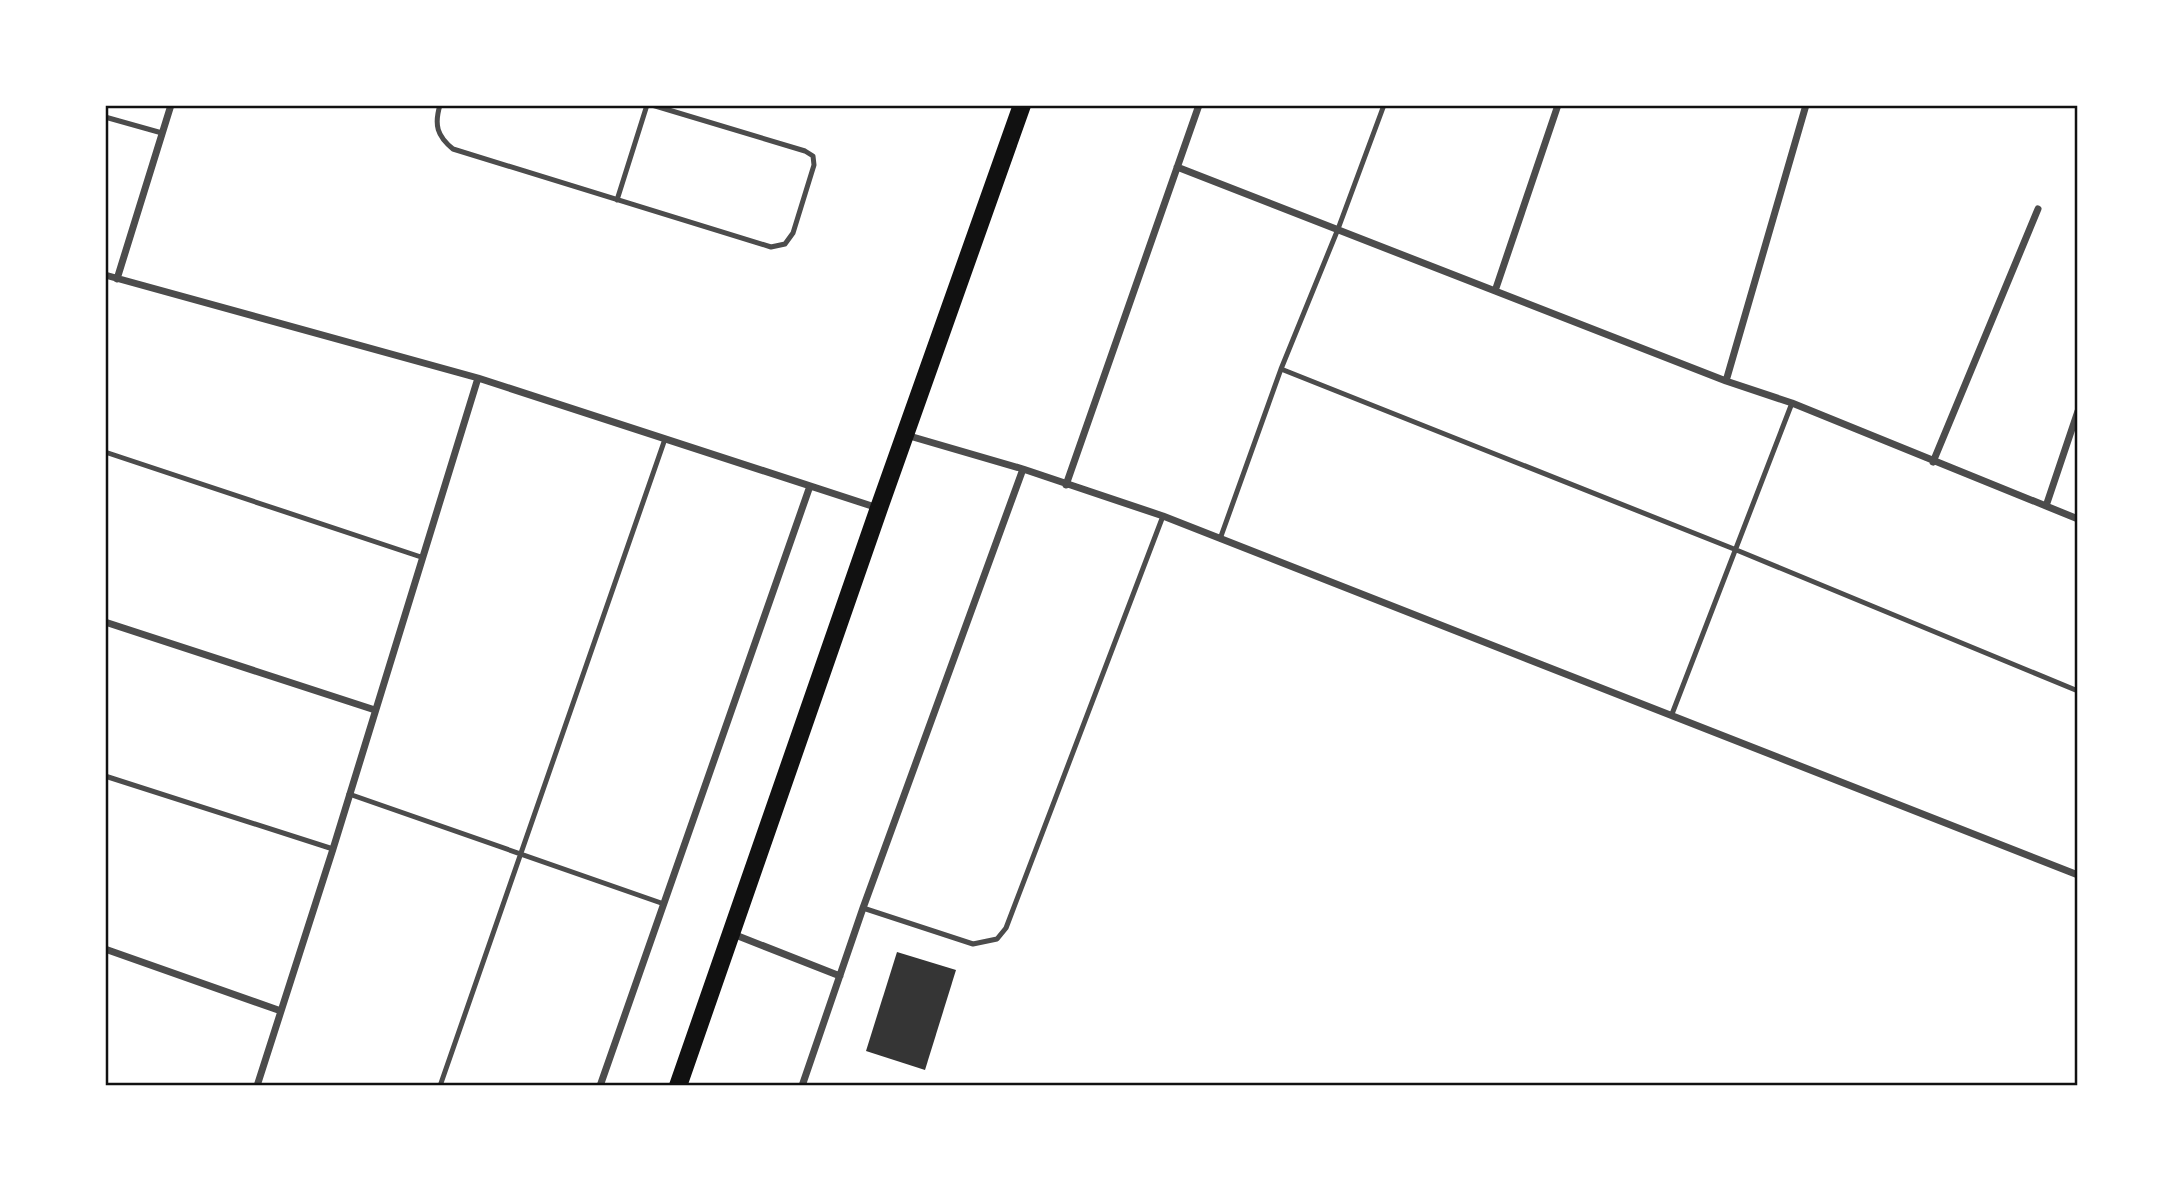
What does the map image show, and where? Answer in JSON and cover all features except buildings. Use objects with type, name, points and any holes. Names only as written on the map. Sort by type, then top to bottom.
[{"type":"main road","points":[[678,1086],[1022,105]]},
{"type":"street","points":[[117,279],[171,105]]},
{"type":"street","points":[[1066,485],[1199,105]]},
{"type":"street","points":[[1495,291],[1558,105]]},
{"type":"street","points":[[1726,381],[1806,105]]},
{"type":"street","points":[[1177,167],[1726,381],[1792,403],[2078,519]]},
{"type":"street","points":[[1933,462],[2038,209]]},
{"type":"street","points":[[105,275],[478,378],[879,508]]},
{"type":"street","points":[[257,1086],[478,378]]},
{"type":"street","points":[[2046,506],[2078,411]]},
{"type":"street","points":[[906,435],[1023,469],[1163,516],[2078,875]]},
{"type":"street","points":[[802,1086],[863,908],[1023,469]]},
{"type":"street","points":[[600,1086],[810,486]]},
{"type":"street","points":[[105,622],[375,710]]},
{"type":"street","points":[[731,933],[840,976]]},
{"type":"street","points":[[105,949],[281,1011]]},
{"type":"lane","points":[[440,105],[436,128],[442,140],[453,149],[617,200],[771,247],[785,244],[793,233],[814,166],[813,156],[805,151],[650,105],[617,200]]},
{"type":"lane","points":[[1220,539],[1281,369],[1338,229],[1384,105]]},
{"type":"lane","points":[[105,117],[162,133]]},
{"type":"lane","points":[[1281,369],[1734,549],[2078,691]]},
{"type":"lane","points":[[1672,714],[1792,403]]},
{"type":"lane","points":[[440,1086],[665,439]]},
{"type":"lane","points":[[105,452],[421,557]]},
{"type":"lane","points":[[863,908],[973,944],[997,939],[1006,928],[1163,516]]},
{"type":"lane","points":[[105,776],[333,849]]},
{"type":"lane","points":[[349,794],[664,904]]}]
